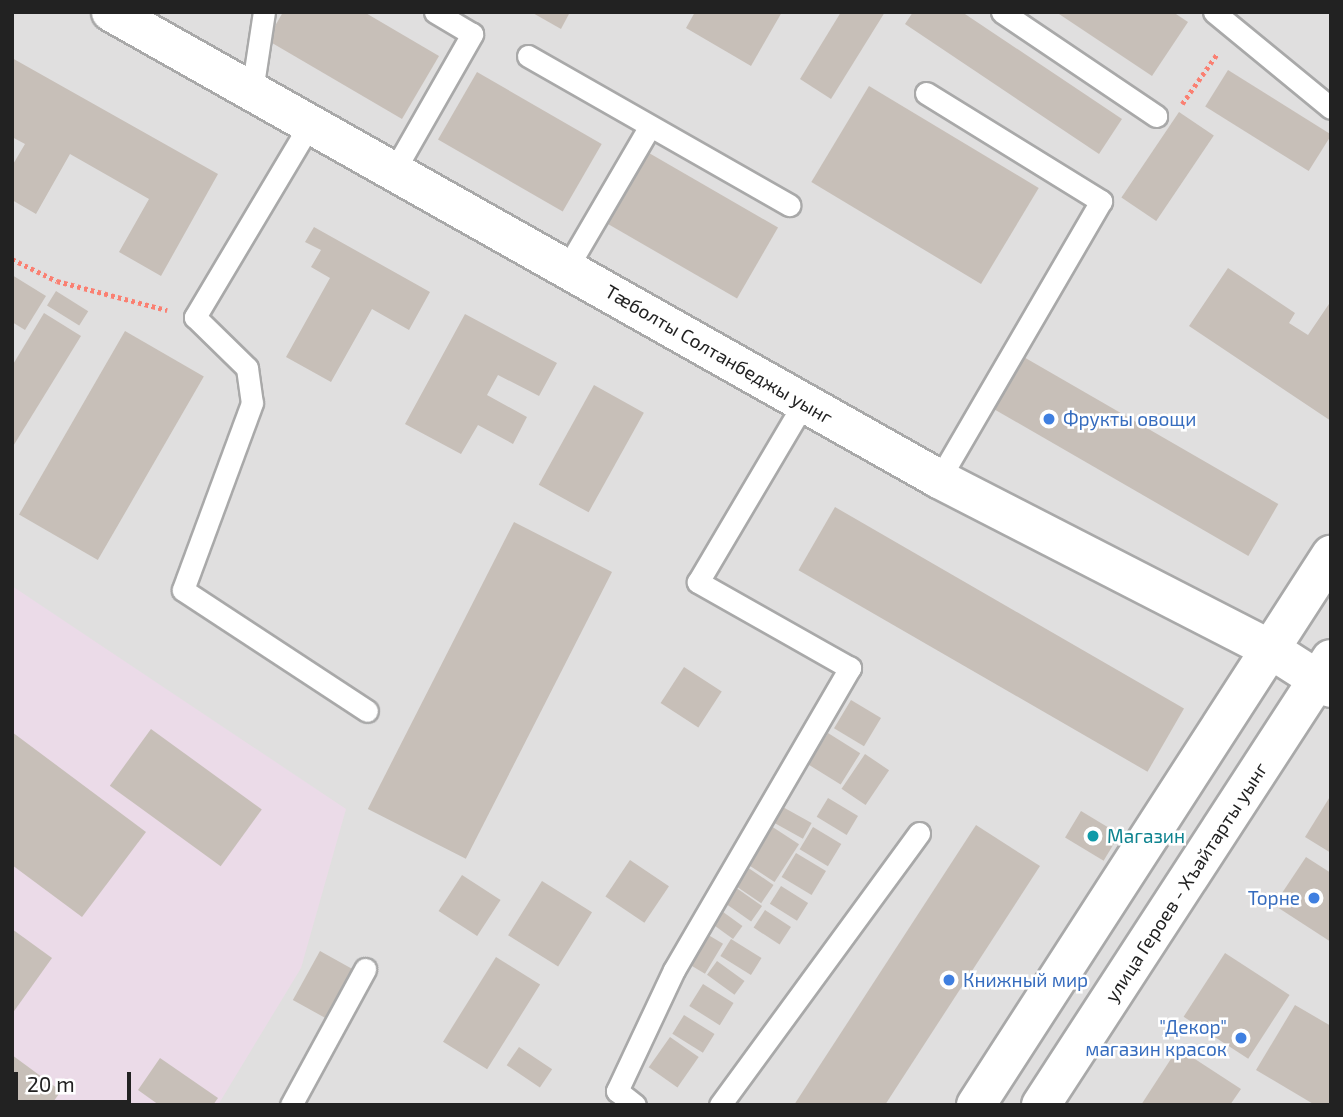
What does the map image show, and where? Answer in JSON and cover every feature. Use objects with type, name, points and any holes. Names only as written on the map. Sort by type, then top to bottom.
[{"type":"street","name":"Тæболты Солтанбеджы уынг","points":[[111,12],[939,479],[1326,676]]},
{"type":"street","points":[[976,1105],[1331,555]]},
{"type":"street","name":"улица Героев - Хъайтарты уынг","points":[[1041,1105],[1326,676]]},
{"type":"lane","points":[[252,91],[264,12]]},
{"type":"lane","points":[[394,171],[472,34],[435,12]]},
{"type":"lane","points":[[1002,12],[1156,116]]},
{"type":"lane","points":[[1214,12],[1331,108]]},
{"type":"lane","points":[[528,56],[789,205]]},
{"type":"lane","points":[[926,93],[1101,201],[939,479]]},
{"type":"lane","points":[[310,124],[195,317],[247,368],[251,403],[183,590],[367,711]]},
{"type":"lane","points":[[567,268],[650,126]]},
{"type":"lane","points":[[635,1105],[610,1098],[674,970],[850,668],[698,582],[804,403]]},
{"type":"lane","points":[[720,1105],[919,833]]},
{"type":"lane","points":[[291,1105],[365,969]]},
{"type":"path","points":[[1156,116],[1184,103],[1235,27]]},
{"type":"path","points":[[12,259],[57,281],[195,317]]},
{"type":"shaded area","points":[[12,12],[1331,12],[1331,1105],[12,1105]]},
{"type":"shaded area","points":[[12,586],[346,809],[301,968],[218,1105],[12,1105]]},
{"type":"building","points":[[283,12],[364,12],[439,56],[402,119],[267,40]]},
{"type":"building","points":[[531,12],[570,12],[561,29]]},
{"type":"building","points":[[695,12],[782,12],[751,66],[686,28]]},
{"type":"building","points":[[841,12],[885,12],[831,99],[800,79]]},
{"type":"building","points":[[913,12],[962,12],[1122,119],[1099,154],[905,24]]},
{"type":"building","points":[[1056,12],[1173,12],[1188,22],[1152,76]]},
{"type":"building","points":[[12,58],[218,174],[161,276],[119,252],[149,199],[70,154],[36,214],[12,200],[12,166],[25,144],[12,137]]},
{"type":"building","points":[[1228,70],[1331,134],[1309,171],[1205,106]]},
{"type":"building","points":[[477,72],[602,144],[563,212],[438,140]]},
{"type":"building","points":[[869,86],[1039,188],[981,284],[811,182]]},
{"type":"building","points":[[1179,112],[1214,135],[1156,221],[1121,197]]},
{"type":"building","points":[[649,153],[778,228],[737,299],[608,224]]},
{"type":"building","points":[[314,227],[430,292],[409,330],[372,309],[331,382],[286,357],[330,278],[311,267],[321,250],[305,242]]},
{"type":"building","points":[[1228,268],[1295,313],[1289,323],[1308,335],[1331,301],[1331,421],[1189,326]]},
{"type":"building","points":[[12,275],[46,296],[25,330],[12,322]]},
{"type":"building","points":[[56,291],[88,311],[79,326],[47,305]]},
{"type":"building","points":[[44,313],[81,336],[12,448],[12,366]]},
{"type":"building","points":[[465,314],[557,363],[539,396],[498,375],[487,395],[527,417],[513,444],[478,425],[461,454],[405,424]]},
{"type":"building","points":[[125,331],[204,376],[98,560],[19,515]]},
{"type":"building","points":[[1022,356],[1278,504],[1248,556],[992,408]]},
{"type":"building","points":[[594,385],[644,413],[589,512],[539,485]]},
{"type":"building","points":[[835,507],[1184,708],[1148,772],[798,570]]},
{"type":"building","points":[[514,522],[612,572],[466,859],[368,809]]},
{"type":"building","points":[[684,667],[722,692],[698,728],[661,703]]},
{"type":"building","points":[[851,700],[881,718],[864,746],[834,728]]},
{"type":"building","points":[[151,729],[262,810],[221,866],[110,786]]},
{"type":"building","points":[[12,732],[146,832],[82,917],[12,865]]},
{"type":"building","points":[[828,733],[860,753],[841,785],[808,764]]},
{"type":"building","points":[[865,754],[889,770],[866,805],[842,789]]},
{"type":"building","points":[[1331,795],[1331,853],[1305,837]]},
{"type":"building","points":[[828,798],[858,816],[847,835],[817,817]]},
{"type":"building","points":[[781,806],[812,823],[803,839],[772,822]]},
{"type":"building","name":"Магазин","points":[[1081,811],[1120,834],[1104,861],[1065,838]]},
{"type":"building","points":[[768,824],[799,844],[775,882],[743,862]]},
{"type":"building","points":[[976,825],[1040,866],[885,1105],[794,1105]]},
{"type":"building","points":[[813,827],[841,844],[828,866],[800,849]]},
{"type":"building","points":[[796,853],[826,871],[812,895],[782,877]]},
{"type":"building","points":[[1306,857],[1331,873],[1331,942],[1274,905]]},
{"type":"building","points":[[630,860],[669,886],[644,923],[605,896]]},
{"type":"building","points":[[747,867],[774,885],[761,903],[735,885]]},
{"type":"building","points":[[462,875],[501,900],[477,936],[439,911]]},
{"type":"building","points":[[542,881],[592,912],[558,967],[508,935]]},
{"type":"building","points":[[781,886],[808,903],[797,921],[770,904]]},
{"type":"building","points":[[735,887],[762,906],[751,921],[724,903]]},
{"type":"building","points":[[719,909],[742,926],[733,939],[710,922]]},
{"type":"building","points":[[765,910],[791,927],[780,944],[754,928]]},
{"type":"building","points":[[12,929],[52,958],[12,1014]]},
{"type":"building","points":[[705,933],[723,944],[705,974],[687,963]]},
{"type":"building","points":[[731,939],[762,958],[751,975],[720,956]]},
{"type":"building","points":[[320,951],[354,970],[327,1019],[293,1000]]},
{"type":"building","points":[[1225,953],[1290,995],[1248,1059],[1184,1017]]},
{"type":"building","points":[[496,957],[540,985],[487,1069],[443,1042]]},
{"type":"building","points":[[717,961],[745,981],[735,995],[707,975]]},
{"type":"building","points":[[703,984],[734,1003],[720,1025],[689,1006]]},
{"type":"building","points":[[1295,1005],[1331,1026],[1331,1105],[1315,1105],[1256,1070]]},
{"type":"building","points":[[684,1015],[715,1034],[703,1053],[672,1034]]},
{"type":"building","points":[[670,1037],[699,1057],[677,1087],[649,1067]]},
{"type":"building","points":[[519,1047],[552,1069],[540,1088],[507,1065]]},
{"type":"building","points":[[1178,1048],[1241,1089],[1230,1105],[1141,1105]]},
{"type":"building","points":[[12,1055],[61,1091],[51,1105],[12,1105]]},
{"type":"building","points":[[160,1058],[218,1098],[213,1105],[159,1105],[138,1090]]},
{"type":"place","name":"Фрукты овощи","points":[[1049,419]]},
{"type":"place","name":"Магазин","points":[[1093,836]]},
{"type":"place","name":"Торне","points":[[1314,898]]},
{"type":"place","name":"Книжный мир","points":[[949,980]]},
{"type":"place","name":"\"Декор\" магазин красок","points":[[1241,1038]]}]
